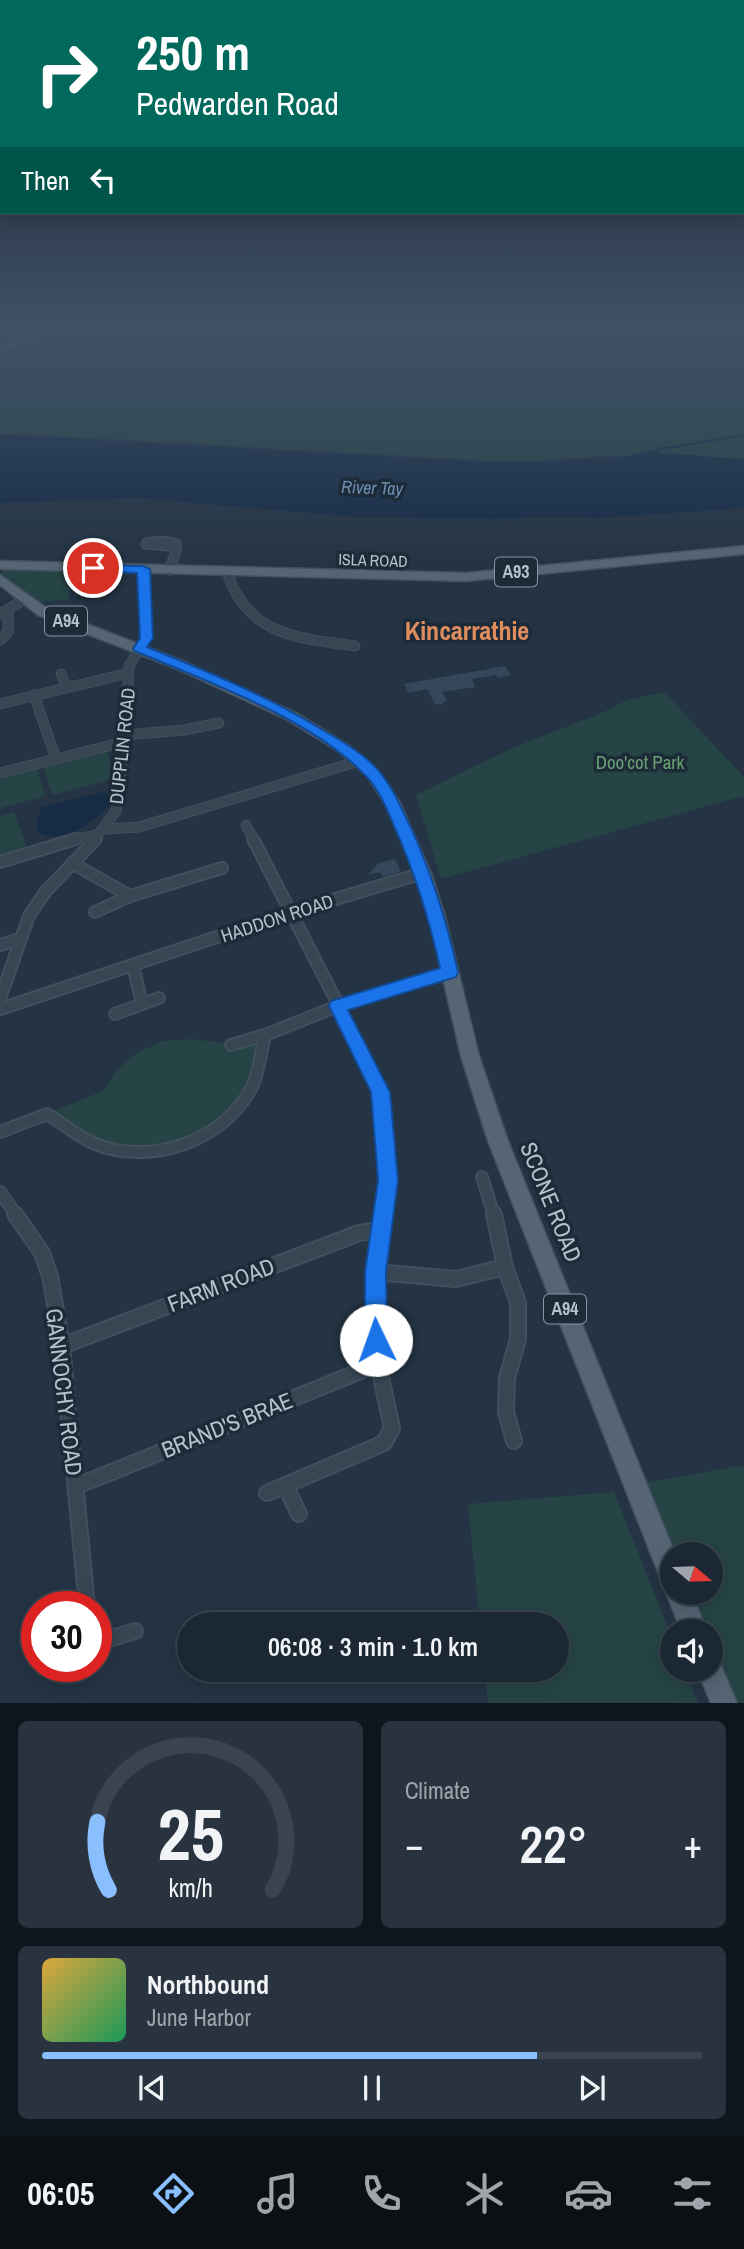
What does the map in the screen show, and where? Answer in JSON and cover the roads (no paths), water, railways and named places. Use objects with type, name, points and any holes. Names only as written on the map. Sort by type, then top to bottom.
[{"type":"main road","name":"ISLA ROAD","points":[[0,565],[14,568],[466,577],[744,550]]},
{"type":"main road","name":"A94","points":[[0,579],[43,612],[231,687],[291,716],[359,761],[372,773],[397,814],[423,873],[436,913],[449,972]]},
{"type":"main road","name":"SCONE ROAD","points":[[449,972],[470,1056],[498,1141],[660,1547]]},
{"type":"main road","points":[[715,1682],[724,1703]]},
{"type":"street","points":[[169,570],[177,548]]},
{"type":"street","name":"DUPPLIN ROAD","points":[[0,999],[29,916],[46,891],[102,832],[116,811],[125,738],[129,666],[146,638],[143,569]]},
{"type":"street","points":[[227,571],[236,600],[253,619],[268,627],[316,641],[355,646]]},
{"type":"street","points":[[0,640],[8,632],[4,612],[25,600]]},
{"type":"street","points":[[0,704],[129,673]]},
{"type":"street","points":[[61,674],[67,687]]},
{"type":"street","points":[[34,695],[56,759]]},
{"type":"street","points":[[0,773],[125,738],[219,723]]},
{"type":"street","points":[[0,862],[85,836],[139,827],[359,761]]},
{"type":"street","points":[[246,825],[380,1092],[388,1180],[375,1272],[373,1315],[378,1364],[392,1428],[390,1438],[384,1443],[267,1493]]},
{"type":"street","points":[[72,863],[130,896]]},
{"type":"street","points":[[95,912],[130,896],[222,868]]},
{"type":"street","name":"HADDON ROAD","points":[[0,1009],[292,912],[423,873]]},
{"type":"street","points":[[0,945],[19,939]]},
{"type":"street","points":[[133,965],[142,1004]]},
{"type":"street","points":[[231,1045],[265,1035],[338,1006],[449,972]]},
{"type":"street","points":[[114,1014],[159,998]]},
{"type":"street","points":[[0,1132],[47,1114],[93,1143],[138,1154],[178,1145],[211,1133],[223,1124],[252,1087],[265,1035]]},
{"type":"street","points":[[482,1177],[492,1205],[505,1268],[518,1303],[520,1321],[507,1378],[506,1412],[514,1441]]},
{"type":"street","name":"GANNOCHY ROAD","points":[[1,1197],[47,1262],[62,1346],[86,1591]]},
{"type":"street","name":"FARM ROAD","points":[[62,1346],[359,1233],[382,1230]]},
{"type":"street","points":[[375,1272],[456,1279],[505,1268]]},
{"type":"street","name":"BRAND'S BRAE","points":[[77,1481],[83,1483],[92,1480],[378,1364]]},
{"type":"street","points":[[285,1485],[299,1514]]},
{"type":"street","points":[[112,1638],[135,1631]]},
{"type":"water","name":"River Tay","points":[[0,435],[485,462],[547,462],[629,456],[666,446],[670,448],[661,450],[660,453],[744,459],[744,508],[602,518],[497,519],[355,517],[139,498],[0,503]]},
{"type":"water","points":[[104,792],[109,794],[109,805],[85,826],[63,835],[52,836],[43,835],[36,829],[41,807]]},
{"type":"waterway","points":[[668,448],[744,435]]},
{"type":"district","name":"Kincarrathie","points":[[467,631]]},
{"type":"park label","name":"Doo'cot Park","points":[[640,762]]}]
